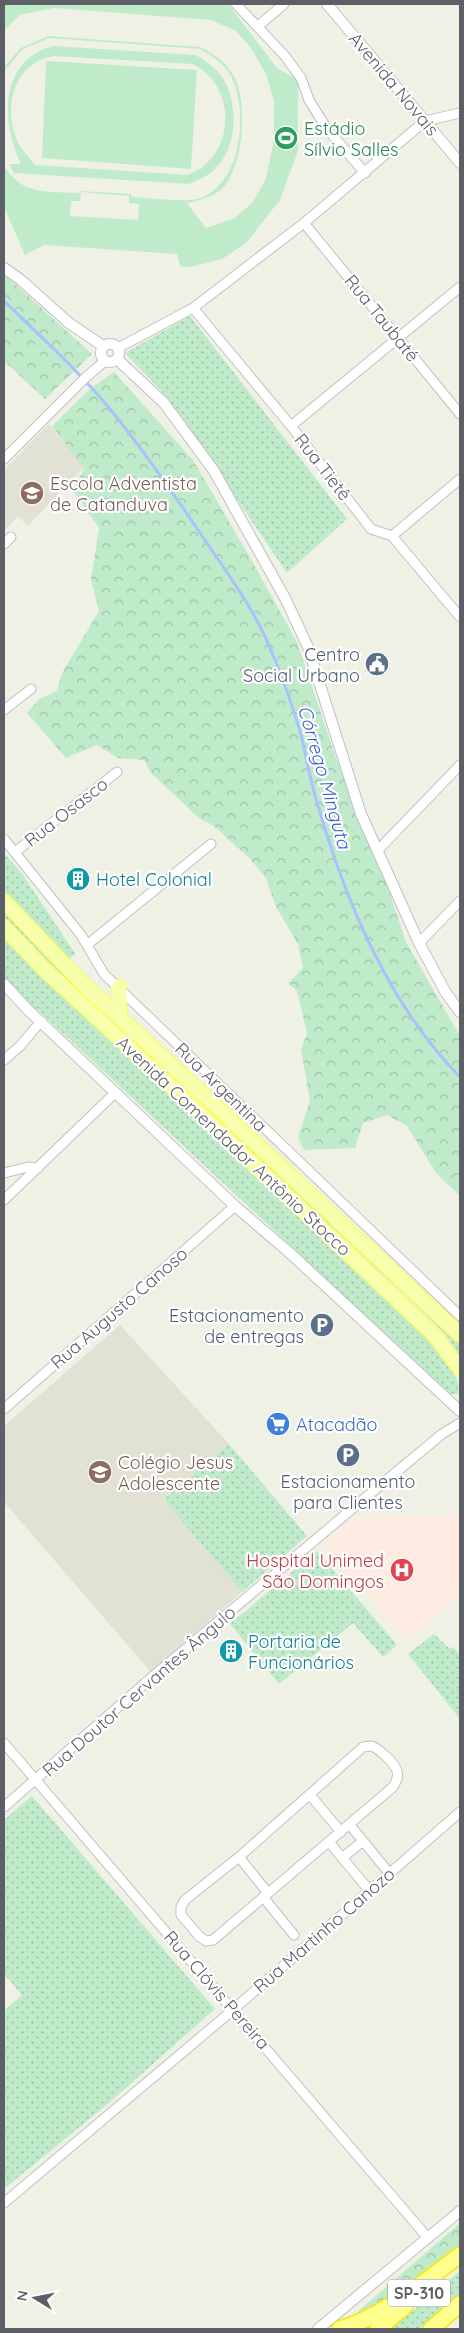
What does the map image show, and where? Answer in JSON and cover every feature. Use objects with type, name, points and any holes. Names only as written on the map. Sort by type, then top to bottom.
[{"type":"highway","points":[[340,2329],[370,2318],[388,2308],[460,2256]]},
{"type":"highway","name":"SP-310","points":[[378,2329],[460,2256]]},
{"type":"highway","name":"SP-310","points":[[431,2329],[460,2304]]},
{"type":"highway","points":[[444,2329],[460,2314]]},
{"type":"main road","name":"Avenida Comendador Antônio Stocco","points":[[4,901],[85,986],[120,1016],[460,1335]]},
{"type":"main road","name":"Avenida Comendador Antônio Stocco","points":[[4,927],[46,971],[394,1296],[436,1337],[460,1369]]},
{"type":"main road","points":[[119,987],[120,1016]]},
{"type":"street","points":[[236,4],[285,56],[301,78],[310,100],[327,129],[365,173]]},
{"type":"street","points":[[258,26],[284,4]]},
{"type":"street","name":"Avenida Novais","points":[[327,4],[460,163]]},
{"type":"street","points":[[118,348],[192,308],[304,223],[425,121],[460,113]]},
{"type":"street","name":"Rua Taubaté","points":[[304,223],[460,414]]},
{"type":"street","points":[[4,268],[21,280],[69,323],[103,346]]},
{"type":"street","points":[[291,426],[460,287]]},
{"type":"street","name":"Rua Tietê","points":[[192,308],[291,426],[371,529],[392,536],[460,617]]},
{"type":"street","points":[[103,346],[111,343],[118,348],[119,356],[117,360]]},
{"type":"street","points":[[103,346],[101,354],[105,361]]},
{"type":"street","points":[[4,459],[83,380],[105,361],[114,362],[117,360]]},
{"type":"street","points":[[117,360],[164,403],[214,471],[286,600],[308,647],[361,814],[419,943],[446,993],[460,1012]]},
{"type":"street","points":[[392,536],[460,480]]},
{"type":"street","points":[[4,544],[11,537]]},
{"type":"street","points":[[4,710],[31,689]]},
{"type":"street","points":[[377,851],[460,765]]},
{"type":"street","name":"Rua Osasco","points":[[14,852],[117,772]]},
{"type":"street","name":"Rua Argentina","points":[[4,838],[87,945],[104,974],[460,1316]]},
{"type":"street","points":[[87,945],[211,844]]},
{"type":"street","points":[[419,943],[460,901]]},
{"type":"street","points":[[4,984],[235,1206],[291,1254],[460,1412],[442,1434]]},
{"type":"street","points":[[4,1060],[20,1046],[41,1021]]},
{"type":"street","points":[[4,1200],[115,1092]]},
{"type":"street","points":[[4,1173],[28,1167],[38,1168]]},
{"type":"street","name":"Rua Augusto Canoso","points":[[4,1410],[235,1206]]},
{"type":"street","name":"Rua Doutor Cervantes Ângulo","points":[[4,1807],[158,1672],[442,1434],[460,1423]]},
{"type":"street","name":"Rua Clóvis Pereira","points":[[4,1743],[234,2009],[428,2238]]},
{"type":"street","points":[[372,1746],[379,1750],[397,1771],[397,1780],[394,1786],[350,1825],[213,1940],[206,1941],[200,1937],[182,1915],[181,1906],[185,1900],[239,1856],[364,1747],[372,1746]]},
{"type":"street","points":[[310,1795],[341,1832]]},
{"type":"street","name":"Rua Martinho Canozo","points":[[4,2203],[234,2009],[460,1812]]},
{"type":"street","points":[[350,1825],[389,1873]]},
{"type":"street","points":[[342,1858],[363,1841]]},
{"type":"street","points":[[329,1842],[369,1890]]},
{"type":"street","points":[[239,1856],[294,1935]]},
{"type":"street","points":[[318,2329],[460,2211]]},
{"type":"shaded area","name":"Escola Adventista de Catanduva","points":[[49,424],[84,467],[28,526],[18,516],[4,531],[4,470]]},
{"type":"shaded area","name":"Colégio Jesus Adolescente","points":[[120,1325],[229,1444],[164,1500],[242,1592],[151,1672],[4,1502],[4,1426]]},
{"type":"shaded area","name":"Hospital Unimed São Domingos","points":[[460,1515],[460,1594],[408,1641],[322,1545],[354,1517]]},
{"type":"green space","name":"Estádio Sílvio Salles","points":[[4,4],[228,4],[277,68],[298,80],[298,150],[280,200],[247,242],[222,259],[189,267],[180,266],[177,254],[44,245],[25,255],[4,207],[4,166],[19,183],[37,190],[131,194],[132,197],[167,200],[201,198],[215,190],[226,177],[233,162],[238,144],[240,108],[237,91],[228,71],[213,57],[200,49],[49,38],[23,49],[4,71],[4,67],[21,48],[48,36],[200,47],[222,61],[232,73],[241,99],[242,132],[235,165],[222,189],[201,200],[187,203],[206,228],[235,218],[253,202],[266,178],[274,140],[274,101],[266,74],[251,48],[236,31],[211,20],[54,8],[20,15],[4,30]],"holes":[[[81,192],[129,196],[129,203],[139,204],[138,220],[70,216],[71,201],[80,201]]]},
{"type":"green space","points":[[54,46],[195,55],[218,72],[229,91],[232,103],[233,128],[227,152],[213,171],[189,184],[14,173],[9,164],[21,164],[14,147],[10,129],[9,93],[14,77],[23,64],[36,53]],"holes":[[[54,56],[193,64],[208,75],[218,88],[224,104],[225,121],[223,138],[215,153],[204,166],[188,175],[35,165],[15,137],[11,119],[13,95],[23,74],[42,59]]]},
{"type":"green space","points":[[46,61],[197,70],[191,169],[42,158]]},
{"type":"green space","points":[[4,274],[92,354],[45,399],[4,361]]},
{"type":"green space","points":[[190,316],[347,519],[287,573],[168,398],[125,353]]},
{"type":"green space","points":[[114,372],[193,460],[297,642],[336,758],[371,837],[406,942],[460,1036],[460,1196],[436,1173],[407,1126],[387,1115],[363,1123],[355,1148],[304,1150],[298,1137],[310,1101],[301,1049],[307,1033],[297,991],[288,983],[303,968],[298,944],[276,907],[266,878],[250,859],[214,826],[200,819],[151,773],[144,760],[118,758],[97,745],[66,758],[27,713],[39,699],[57,691],[62,673],[99,611],[91,579],[99,528],[73,490],[84,469],[52,426],[91,388]]},
{"type":"green space","points":[[4,853],[23,875],[76,955],[68,958],[64,956],[4,891]]},
{"type":"green space","points":[[4,910],[33,943],[460,1340],[460,1357],[446,1335],[416,1305],[43,959],[4,917]]},
{"type":"green space","points":[[4,935],[66,999],[173,1095],[431,1340],[457,1379],[459,1392],[457,1394],[449,1394],[37,1009],[33,1009],[4,977]]},
{"type":"green space","points":[[229,1444],[307,1536],[242,1592],[164,1500]]},
{"type":"green space","points":[[317,1551],[397,1645],[383,1657],[353,1623],[279,1684],[230,1624]]},
{"type":"green space","points":[[434,1634],[450,1649],[453,1647],[460,1654],[460,1719],[408,1654]]},
{"type":"green space","points":[[32,1796],[215,2009],[110,2102],[4,2189],[4,2011],[22,1995],[4,1974],[4,1820]]},
{"type":"green space","points":[[460,2223],[460,2246],[400,2295],[358,2319],[354,2315]]},
{"type":"green space","points":[[460,2271],[460,2294],[419,2329],[391,2329]]},
{"type":"waterway","name":"Córrego Minguta","points":[[4,301],[72,367],[110,409],[170,489],[254,614],[281,674],[300,731],[327,836],[340,874],[371,947],[390,983],[411,1016],[434,1048],[460,1077]]},
{"type":"place","name":"Estádio Sílvio Salles","points":[[286,138]]},
{"type":"place","name":"Escola Adventista de Catanduva","points":[[32,493]]},
{"type":"place","name":"Centro Social Urbano","points":[[377,664]]},
{"type":"place","name":"Hotel Colonial","points":[[78,879]]},
{"type":"place","name":"Estacionamento de entregas","points":[[322,1325]]},
{"type":"place","name":"Atacadão","points":[[278,1424]]},
{"type":"place","name":"Estacionamento para Clientes","points":[[348,1455]]},
{"type":"place","name":"Colégio Jesus Adolescente","points":[[100,1472]]},
{"type":"place","name":"Hospital Unimed São Domingos","points":[[402,1570]]},
{"type":"place","name":"Portaria de Funcionários","points":[[231,1651]]}]
